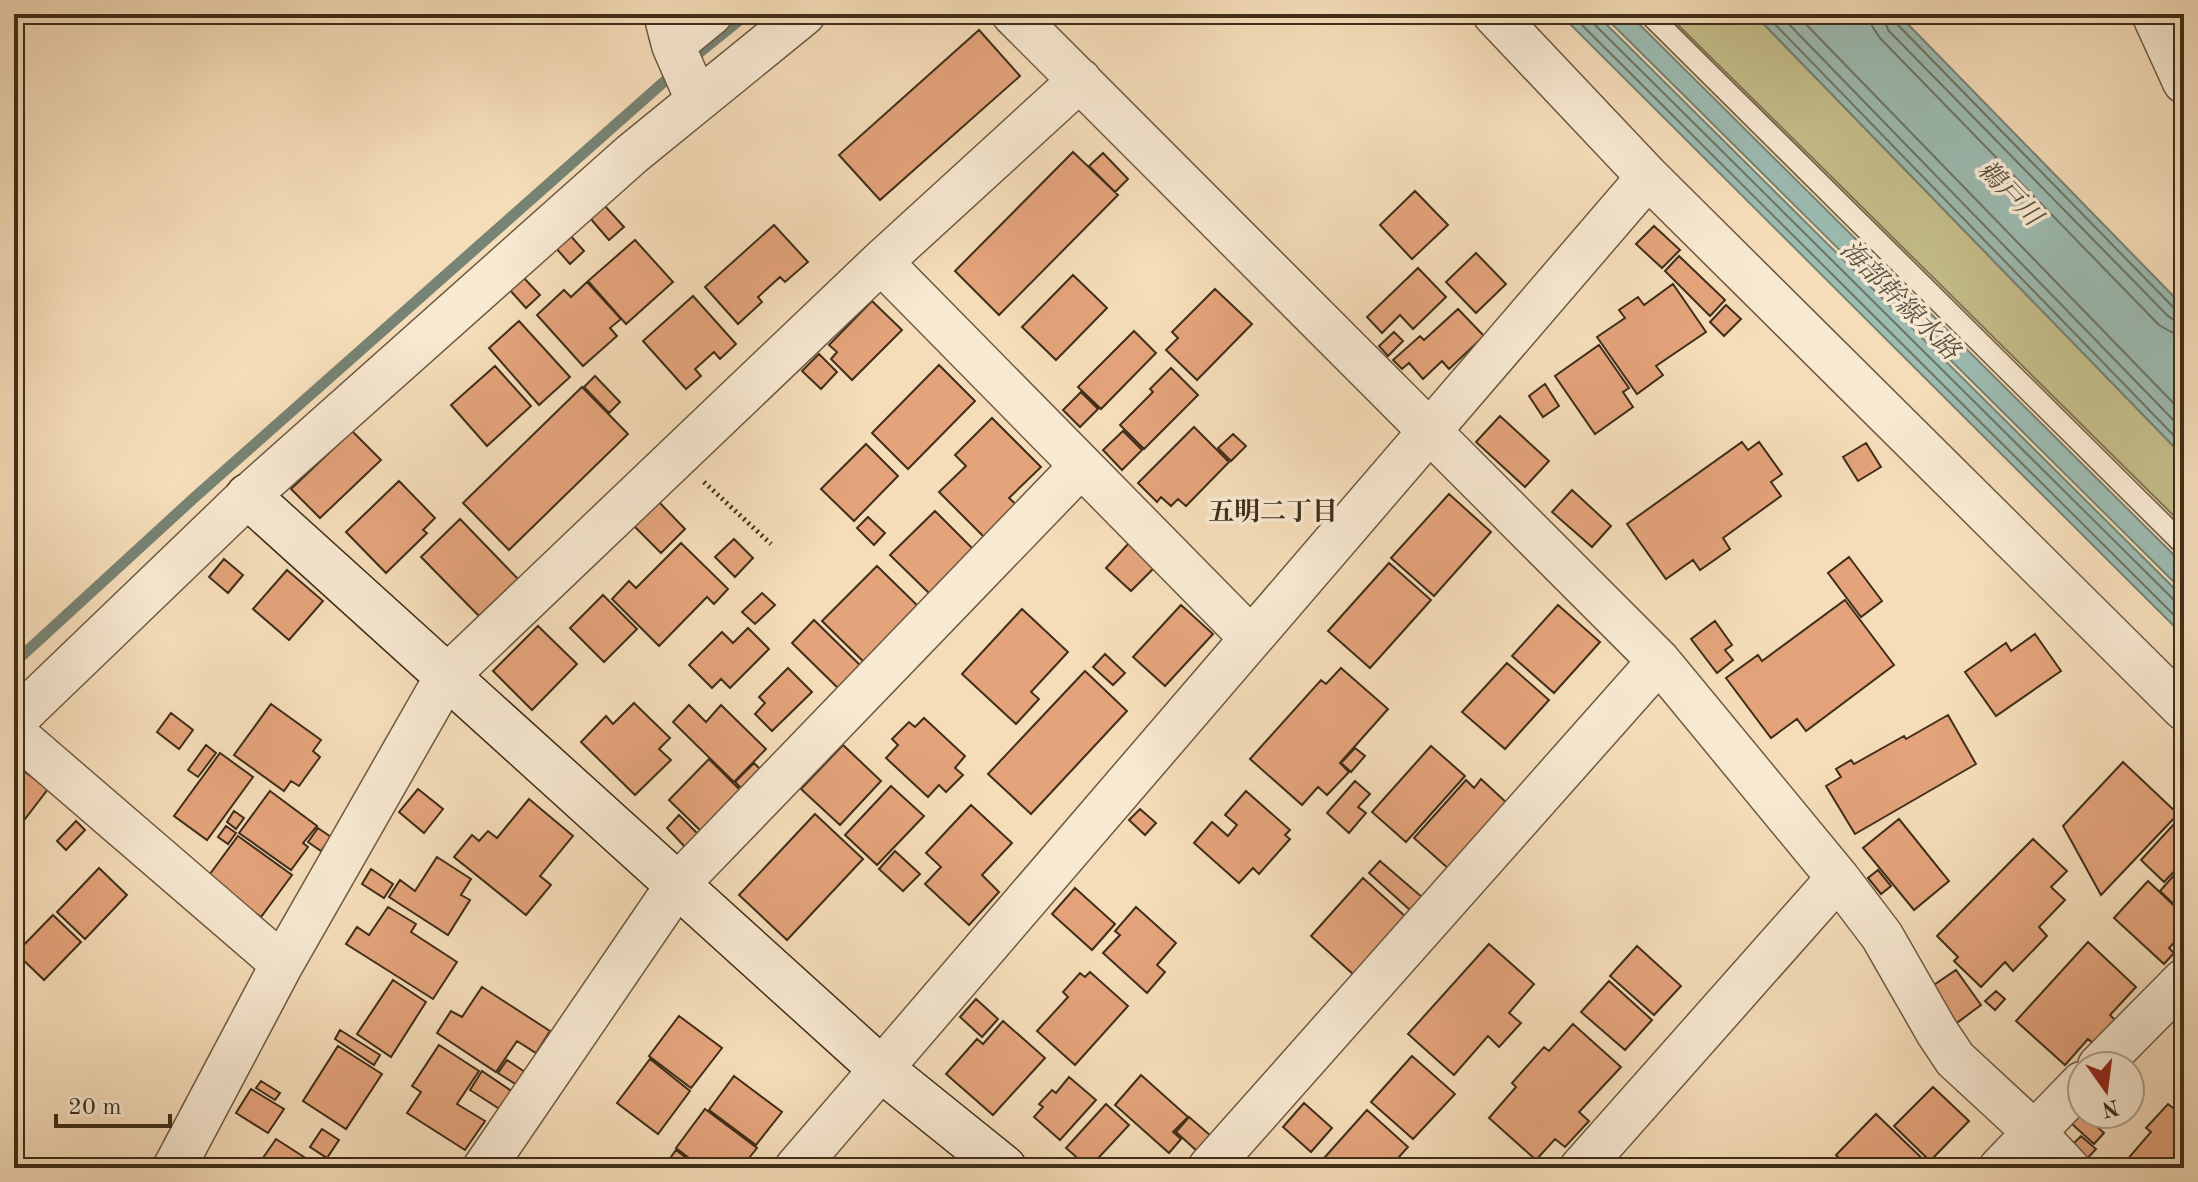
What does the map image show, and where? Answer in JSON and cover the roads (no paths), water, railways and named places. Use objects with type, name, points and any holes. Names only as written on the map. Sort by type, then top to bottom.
[{"type":"street","points":[[14,721],[248,496],[632,154],[681,60],[711,14]]},
{"type":"street","points":[[681,60],[804,14]]},
{"type":"street","points":[[1013,14],[1659,661],[1882,936],[1955,1059],[2068,1168]]},
{"type":"street","points":[[1494,14],[1648,177],[2184,709]]},
{"type":"street","points":[[2153,14],[2184,82]]},
{"type":"street","points":[[2164,14],[2184,35]]},
{"type":"street","points":[[174,1168],[282,964],[446,677],[881,262],[1080,80]]},
{"type":"street","points":[[796,1168],[1648,177]]},
{"type":"street","points":[[881,262],[1251,638]]},
{"type":"street","points":[[484,1168],[677,885],[1081,466]]},
{"type":"street","points":[[248,496],[880,1068],[1004,1168]]},
{"type":"street","points":[[1209,1168],[1659,661]]},
{"type":"street","points":[[14,733],[282,964]]},
{"type":"street","points":[[1581,1168],[1838,878]]},
{"type":"street","points":[[2115,1050],[2184,980]]},
{"type":"street","points":[[2000,1168],[2066,1099]]},
{"type":"lane","points":[[1649,14],[2184,545]]},
{"type":"water","points":[[1560,14],[1596,14],[2184,598],[2184,636]]},
{"type":"water","name":"海部幹線水路","points":[[1602,14],[1629,14],[2184,565],[2184,592]]},
{"type":"water","name":"鵜戸川","points":[[1754,14],[1898,14],[2184,307],[2184,457]]},
{"type":"waterway","points":[[689,61],[747,14]]},
{"type":"waterway","points":[[14,663],[195,497],[675,72]]},
{"type":"district","name":"五明二丁目","points":[[1273,513]]}]
